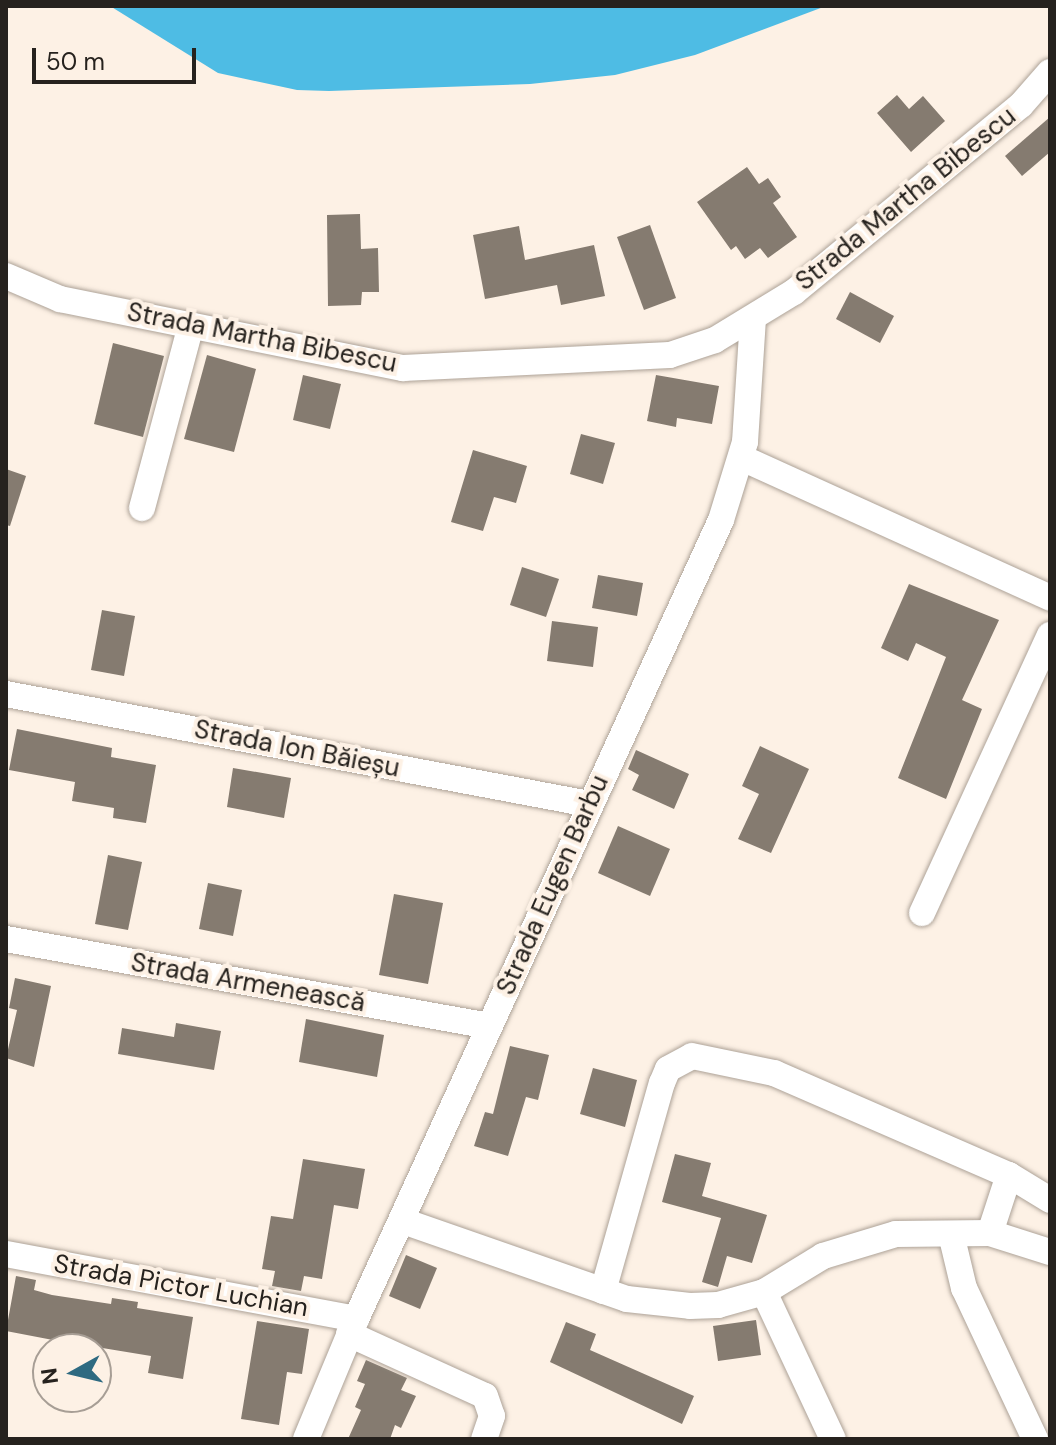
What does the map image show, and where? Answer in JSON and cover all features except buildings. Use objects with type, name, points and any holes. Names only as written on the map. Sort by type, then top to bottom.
[{"type":"street","name":"Strada Martha Bibescu","points":[[6,276],[60,299],[403,368],[670,355],[715,340],[794,292],[1021,105],[1050,72]]},
{"type":"street","name":"Strada Eugen Barbu","points":[[306,1439],[353,1326],[721,520],[742,458],[753,318]]},
{"type":"street","points":[[142,508],[191,325]]},
{"type":"street","points":[[742,458],[1050,598]]},
{"type":"street","points":[[922,913],[1050,635]]},
{"type":"street","name":"Strada Ion Băieșu","points":[[6,694],[589,804]]},
{"type":"street","name":"Strada Armenească","points":[[6,939],[489,1026]]},
{"type":"street","points":[[603,1291],[662,1083],[668,1069],[692,1056],[774,1073],[1009,1175],[1050,1200]]},
{"type":"street","points":[[990,1233],[1009,1175]]},
{"type":"street","points":[[403,1221],[603,1291],[690,1306],[718,1305],[764,1292],[823,1256],[896,1234],[990,1233],[1050,1252]]},
{"type":"street","points":[[951,1234],[964,1288],[1035,1439]]},
{"type":"street","name":"Strada Pictor Luchian","points":[[6,1254],[353,1326],[485,1396],[492,1416],[484,1439]]},
{"type":"street","points":[[764,1292],[833,1439]]},
{"type":"water","points":[[110,6],[826,6],[695,55],[615,75],[530,84],[329,91],[297,90],[218,73]]}]
